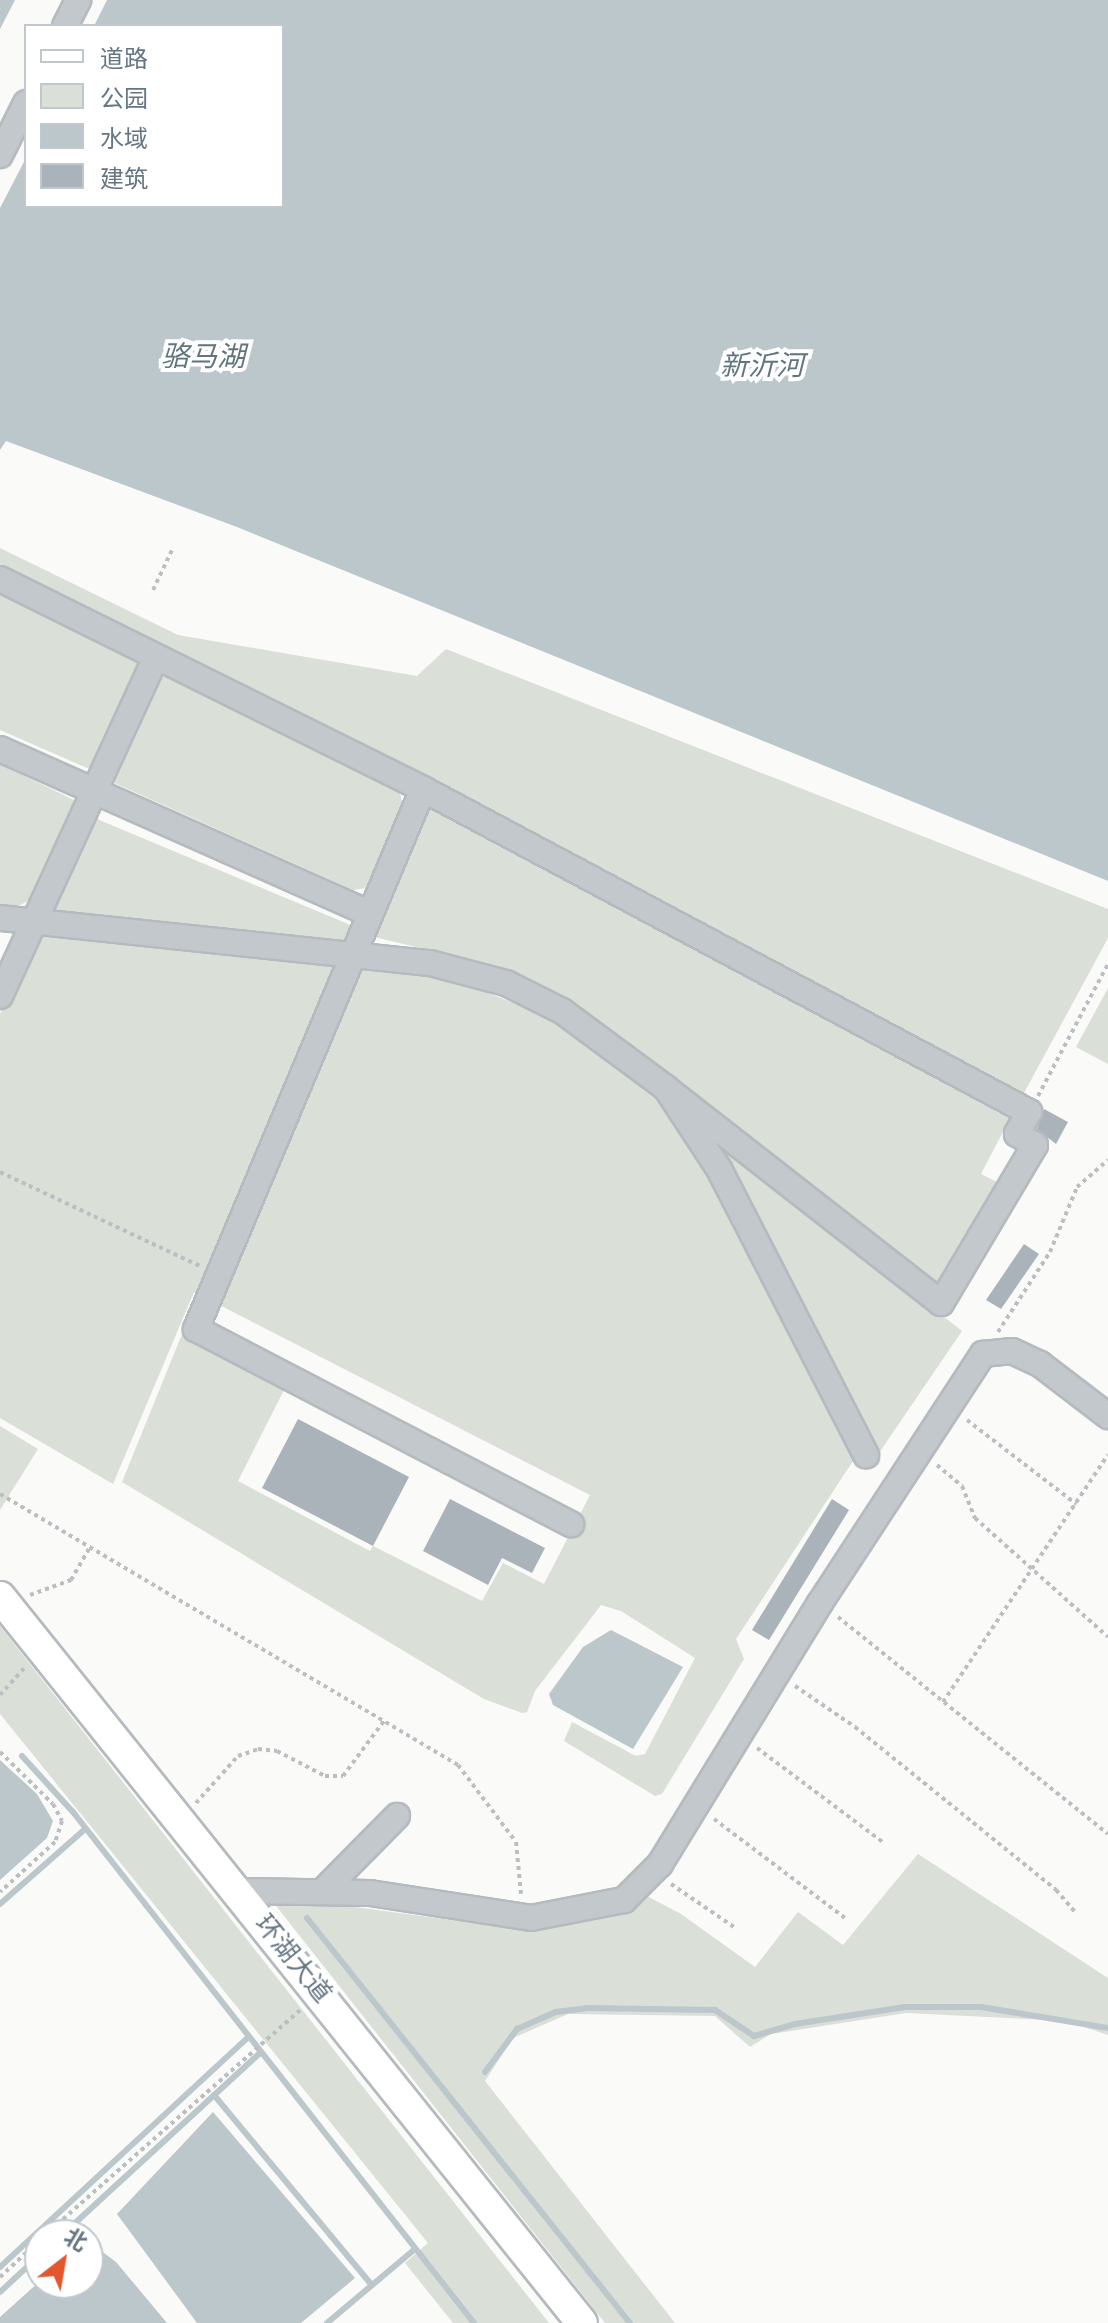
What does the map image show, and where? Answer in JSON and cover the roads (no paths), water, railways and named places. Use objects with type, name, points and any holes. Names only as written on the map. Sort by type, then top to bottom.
[{"type":"main road","name":"环湖大道","points":[[2,1600],[239,1891],[582,2323]]},
{"type":"street","points":[[66,24],[78,0]]},
{"type":"street","points":[[0,155],[24,107]]},
{"type":"street","points":[[0,579],[423,789],[1029,1112],[1017,1134],[1035,1145],[941,1303],[666,1088],[562,1011],[506,983],[467,969],[352,954],[0,918]]},
{"type":"street","points":[[0,996],[156,657]]},
{"type":"street","points":[[0,749],[369,913]]},
{"type":"street","points":[[423,789],[196,1329],[571,1524]]},
{"type":"street","points":[[666,1088],[719,1169],[866,1455]]},
{"type":"street","points":[[239,1891],[370,1893],[520,1916],[624,1900],[652,1872],[820,1603],[983,1354],[1012,1351],[1040,1364],[1108,1416]]},
{"type":"street","points":[[322,1892],[397,1816]]},
{"type":"water","name":"新沂河","points":[[0,0],[1108,0],[1108,881],[237,527],[6,441],[0,450]]},
{"type":"water","points":[[611,1630],[683,1667],[633,1749],[553,1705],[549,1694],[583,1647]]},
{"type":"water","points":[[0,1760],[37,1794],[53,1821],[47,1838],[0,1880]]},
{"type":"water","points":[[213,2112],[355,2278],[301,2323],[197,2323],[117,2214]]},
{"type":"water","points":[[104,2253],[116,2262],[167,2323],[0,2323],[0,2317],[24,2295],[24,2299],[104,2299]]},
{"type":"waterway","points":[[22,1756],[73,1812],[474,2323]]},
{"type":"waterway","points":[[0,1904],[84,1830]]},
{"type":"waterway","points":[[307,1918],[630,2323]]},
{"type":"waterway","points":[[485,2072],[517,2029],[556,2012],[587,2008],[715,2010],[754,2036],[795,2024],[905,2007],[981,2007],[1108,2028]]},
{"type":"waterway","points":[[0,2267],[248,2037]]},
{"type":"waterway","points":[[79,2219],[260,2053]]},
{"type":"waterway","points":[[214,2095],[371,2284]]},
{"type":"waterway","points":[[327,2323],[415,2249]]},
{"type":"waterway","points":[[0,2292],[24,2270]]},
{"type":"water label","name":"骆马湖","points":[[203,356]]}]
